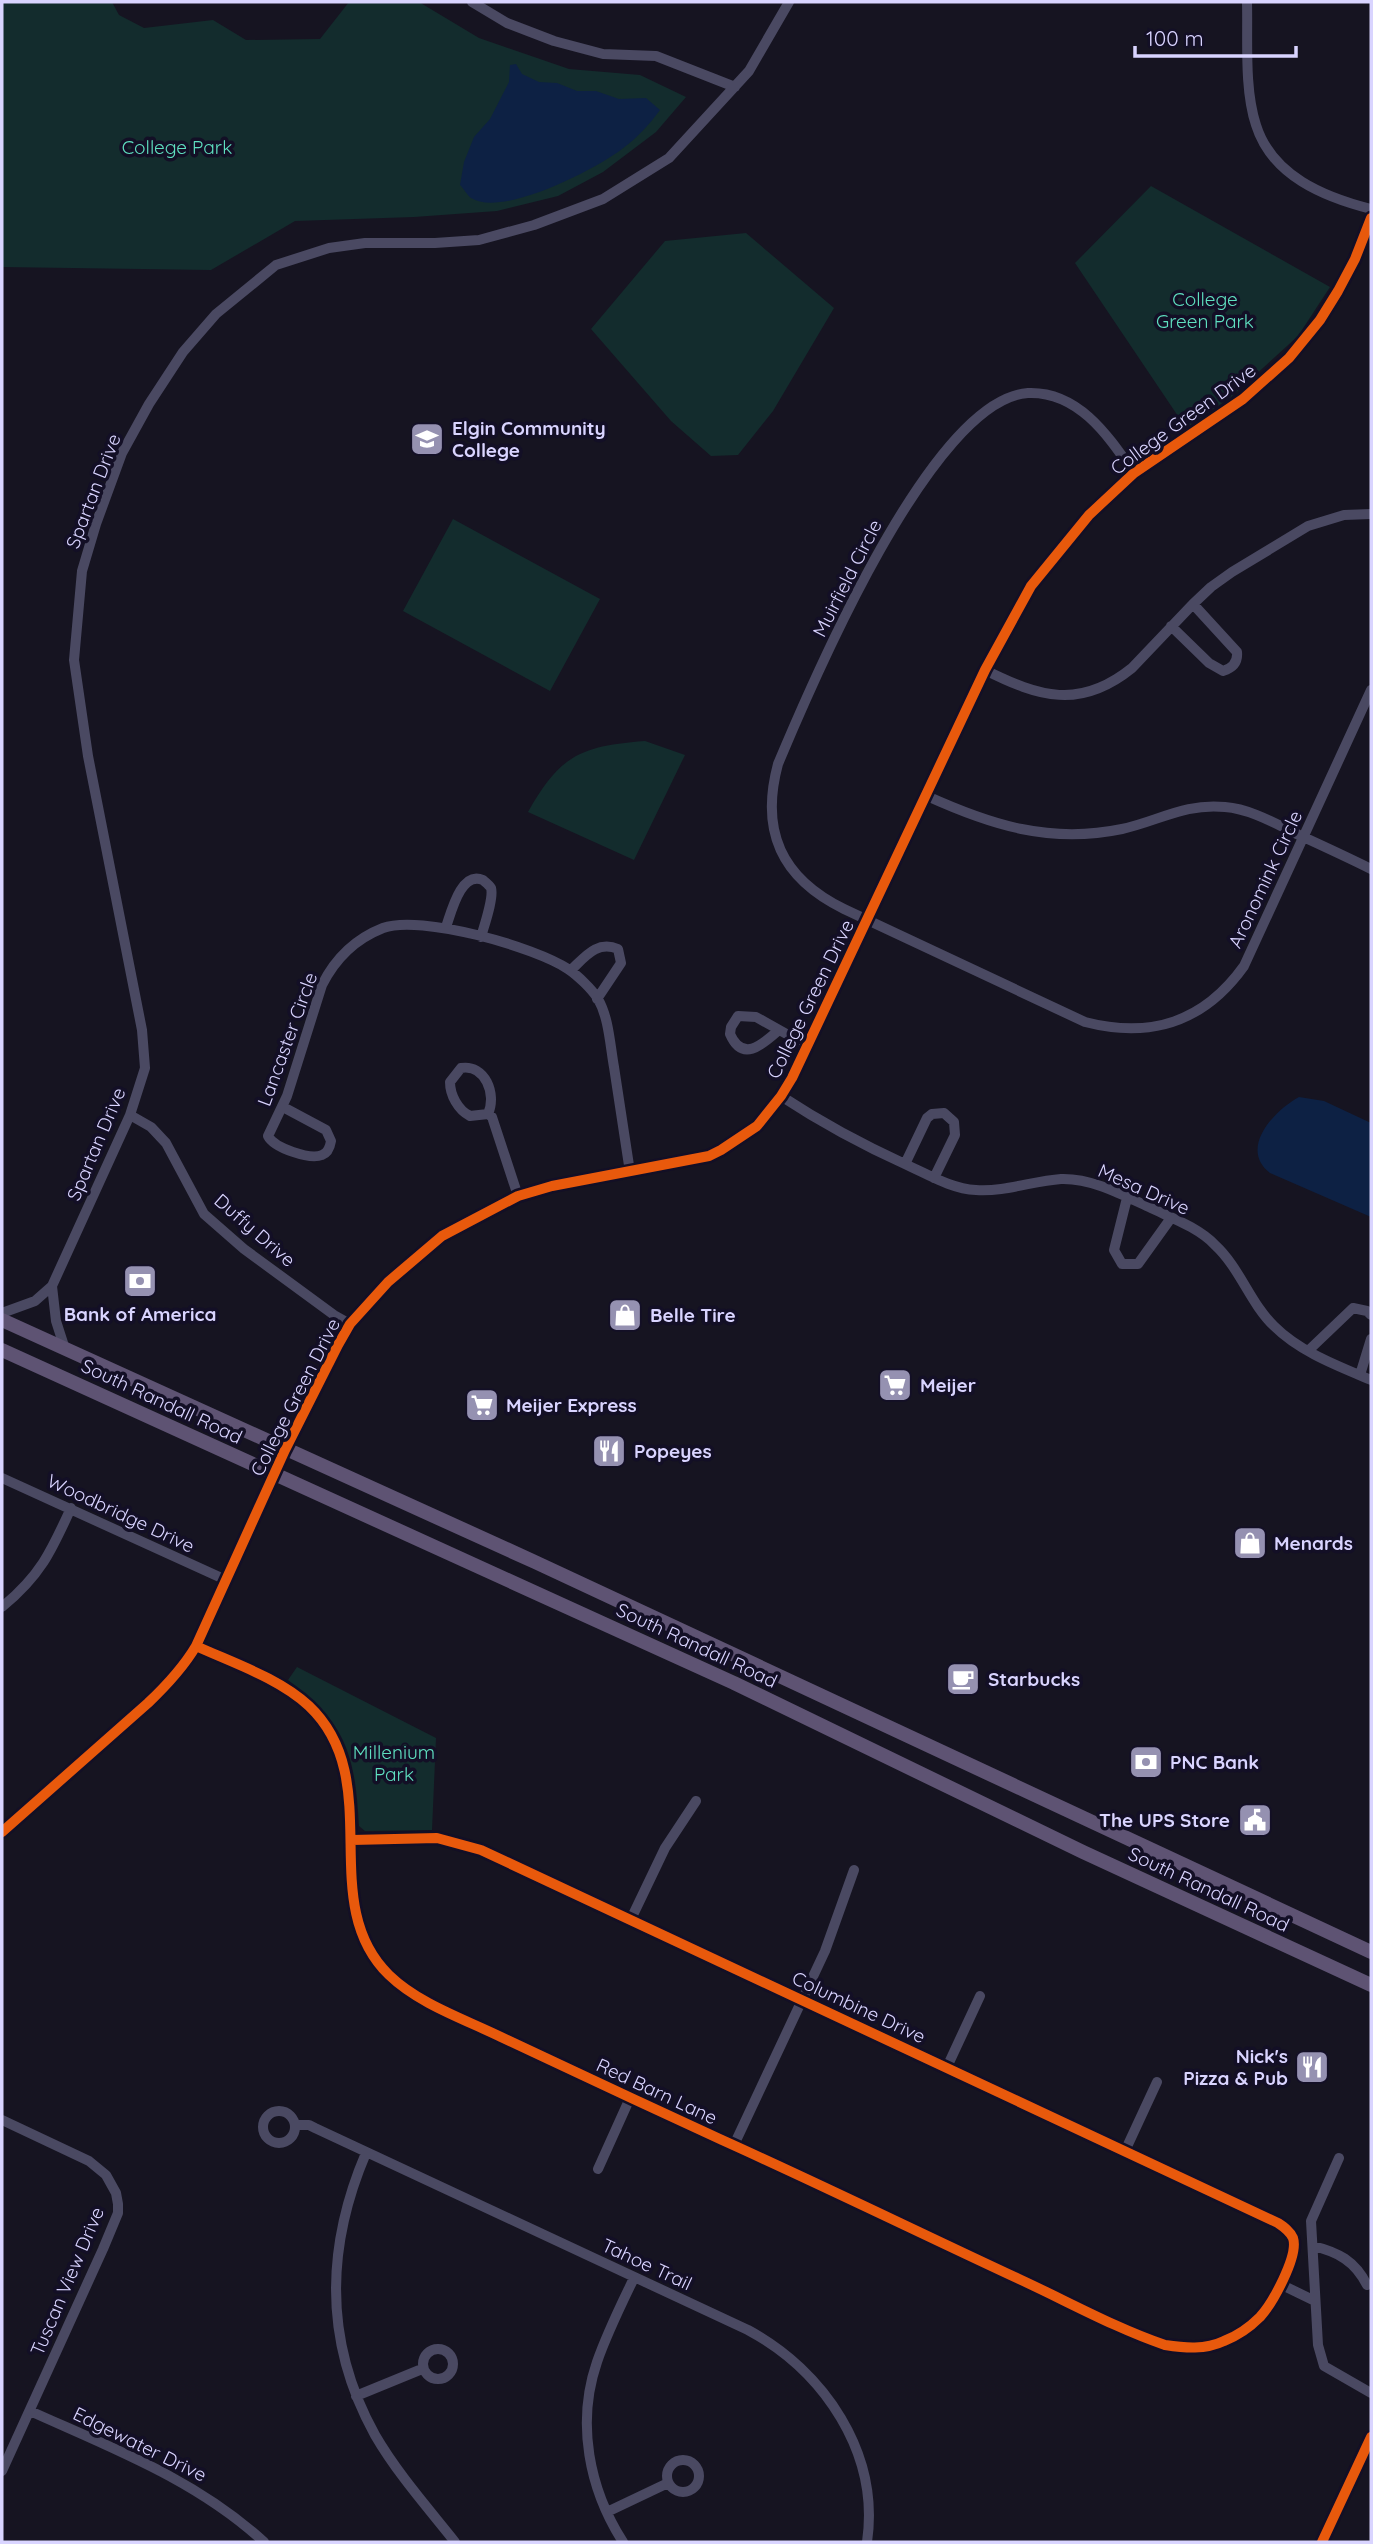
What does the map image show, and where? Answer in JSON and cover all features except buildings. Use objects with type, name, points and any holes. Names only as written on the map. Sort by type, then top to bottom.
[{"type":"main road","name":"South Randall Road","points":[[2,1320],[535,1562],[1371,1952]]},
{"type":"main road","name":"South Randall Road","points":[[2,1350],[734,1683],[1083,1852],[1371,1985]]},
{"type":"main road","points":[[1322,2542],[1371,2437]]},
{"type":"street","points":[[472,2],[507,23],[554,41],[603,54],[656,55],[735,87]]},
{"type":"street","name":"Spartan Drive","points":[[52,1286],[130,1115],[145,1068],[142,1030],[88,756],[74,660],[82,571],[122,453],[149,404],[183,352],[216,314],[276,265],[329,248],[365,243],[480,240],[534,225],[603,199],[669,158],[749,71],[789,2]]},
{"type":"street","points":[[1247,2],[1250,91],[1256,125],[1270,153],[1313,190],[1371,209]]},
{"type":"street","name":"College Green Drive","points":[[2,1832],[171,1682],[196,1646],[285,1450],[350,1324],[388,1282],[442,1236],[518,1196],[552,1186],[709,1156],[757,1126],[781,1096],[808,1046],[985,670],[1031,586],[1089,514],[1134,473],[1243,399],[1289,358],[1320,320],[1338,291],[1355,259],[1371,218]]},
{"type":"street","name":"Muirfield Circle","points":[[868,920],[818,895],[797,875],[783,855],[772,829],[772,790],[786,745],[870,565],[892,526],[915,492],[968,428],[984,412],[1018,395],[1028,393],[1054,397],[1083,411],[1134,473]]},
{"type":"street","points":[[985,670],[1025,689],[1041,693],[1068,696],[1091,692],[1121,677],[1132,668],[1193,604],[1232,572],[1308,526],[1344,515],[1371,514]]},
{"type":"street","points":[[1171,626],[1209,663],[1223,671],[1236,663],[1237,652],[1193,604]]},
{"type":"street","name":"Aronomink Circle","points":[[868,920],[1085,1022],[1118,1028],[1164,1026],[1191,1015],[1236,978],[1254,949],[1371,690]]},
{"type":"street","points":[[927,796],[988,822],[1042,833],[1124,829],[1186,808],[1221,806],[1255,815],[1371,869]]},
{"type":"street","points":[[446,927],[461,888],[468,881],[485,881],[491,888],[491,897],[481,937]]},
{"type":"street","name":"Lancaster Circle","points":[[283,1107],[326,1130],[331,1141],[324,1154],[314,1156],[281,1148],[272,1144],[268,1136],[283,1107],[322,985],[336,961],[361,939],[383,928],[406,924],[446,927],[548,958],[571,970],[597,999],[608,1030],[630,1172]]},
{"type":"street","points":[[571,970],[601,946],[618,949],[621,963],[597,999]]},
{"type":"street","points":[[779,1030],[757,1049],[747,1049],[739,1045],[730,1034],[738,1016],[756,1017],[808,1046]]},
{"type":"street","points":[[488,1114],[492,1097],[480,1072],[467,1067],[455,1072],[450,1089],[459,1107],[470,1116],[488,1114],[492,1117],[518,1196]]},
{"type":"street","name":"Mesa Drive","points":[[781,1096],[842,1133],[934,1178],[976,1190],[1062,1179],[1082,1181],[1171,1218],[1214,1243],[1226,1256],[1273,1325],[1291,1341],[1371,1380]]},
{"type":"street","points":[[905,1164],[927,1118],[932,1114],[944,1113],[954,1122],[955,1135],[934,1178]]},
{"type":"street","name":"Duffy Drive","points":[[130,1115],[151,1127],[166,1143],[204,1214],[244,1249],[350,1324]]},
{"type":"street","points":[[1127,1198],[1114,1250],[1122,1264],[1138,1264],[1171,1218]]},
{"type":"street","points":[[2,1313],[36,1301],[52,1286]]},
{"type":"street","points":[[52,1286],[56,1321],[65,1349]]},
{"type":"street","points":[[1309,1350],[1353,1308],[1367,1311],[1371,1315]]},
{"type":"street","points":[[1360,1375],[1371,1339]]},
{"type":"street","name":"Woodbridge Drive","points":[[2,1478],[226,1580]]},
{"type":"street","points":[[2,1607],[32,1580],[43,1566],[71,1508]]},
{"type":"street","name":"Red Barn Lane","points":[[196,1646],[290,1692],[309,1707],[325,1726],[338,1749],[347,1776],[352,1840],[352,1894],[356,1914],[367,1942],[388,1974],[425,2000],[630,2098],[1165,2345],[1194,2348],[1209,2346],[1236,2335],[1260,2316],[1280,2284]]},
{"type":"street","points":[[631,1919],[665,1848],[696,1801]]},
{"type":"street","name":"Columbine Drive","points":[[352,1840],[437,1838],[481,1850],[1125,2151],[1287,2229],[1293,2238],[1294,2246],[1280,2284]]},
{"type":"street","points":[[734,2145],[837,1924],[854,1870]]},
{"type":"street","points":[[947,2067],[980,1996]]},
{"type":"street","points":[[1125,2151],[1157,2081]]},
{"type":"street","points":[[598,2169],[630,2098]]},
{"type":"street","name":"Tuscan View Drive","points":[[2,2120],[100,2168],[112,2183],[118,2204],[114,2224],[2,2470]]},
{"type":"street","name":"Tahoe Trail","points":[[296,2125],[309,2125],[760,2337],[792,2359],[819,2386],[845,2423],[867,2490],[867,2542]]},
{"type":"street","points":[[366,2153],[342,2220],[335,2280],[339,2335],[345,2362],[356,2396],[377,2437],[455,2542]]},
{"type":"street","points":[[1339,2158],[1312,2215],[1318,2345],[1324,2366],[1371,2393]]},
{"type":"street","points":[[1313,2246],[1339,2254],[1351,2262],[1367,2284]]},
{"type":"street","points":[[623,2542],[596,2488],[586,2426],[596,2364],[634,2278]]},
{"type":"street","points":[[1280,2284],[1315,2301]]},
{"type":"street","points":[[356,2396],[422,2369]]},
{"type":"street","name":"Edgewater Drive","points":[[30,2411],[200,2492],[223,2507],[264,2542]]},
{"type":"street","points":[[607,2512],[668,2483]]},
{"type":"green space","name":"College Park","points":[[2,2],[112,2],[119,15],[144,28],[213,20],[246,40],[320,39],[349,2],[419,2],[479,38],[569,69],[640,75],[686,97],[656,132],[603,172],[558,196],[497,211],[295,221],[211,270],[2,267]]},
{"type":"green space","name":"College Green Park","points":[[1151,186],[1330,287],[1298,336],[1231,397],[1186,428],[1075,263]]},
{"type":"green space","points":[[746,233],[834,308],[773,411],[738,455],[711,456],[671,421],[591,329],[665,241]]},
{"type":"green space","points":[[453,519],[600,599],[550,691],[403,611]]},
{"type":"green space","points":[[645,741],[685,755],[634,860],[528,812],[551,778],[574,757],[604,746]]},
{"type":"green space","name":"Millenium Park","points":[[297,1667],[436,1738],[432,1830],[365,1831],[359,1826],[355,1779],[344,1743],[323,1711],[288,1680]]},
{"type":"water","points":[[516,64],[522,74],[539,82],[557,83],[577,91],[596,91],[619,99],[646,98],[660,110],[627,145],[571,179],[526,197],[504,202],[485,202],[471,198],[460,185],[464,162],[474,137],[490,119],[509,82],[510,65]]},
{"type":"water","points":[[1299,1097],[1324,1101],[1371,1123],[1371,1217],[1270,1173],[1261,1163],[1259,1141],[1264,1130],[1280,1111]]},
{"type":"cycle path","points":[[2,1832],[148,1703],[186,1662],[196,1646],[285,1450],[338,1345],[350,1324],[388,1282],[442,1236],[518,1196],[552,1186],[709,1156],[757,1126],[792,1078],[985,670],[1031,586],[1089,515],[1134,473],[1243,399],[1289,358],[1320,320],[1338,291],[1355,259],[1371,218]]},
{"type":"cycle path","points":[[196,1646],[284,1687],[309,1706],[332,1736],[344,1769],[356,1913],[367,1946],[389,1975],[428,2003],[1109,2322],[1165,2345],[1202,2347],[1234,2337],[1260,2317],[1283,2279],[1294,2246],[1290,2233],[1278,2223],[481,1850],[437,1838],[352,1840]]},
{"type":"cycle path","points":[[1322,2542],[1371,2437]]},
{"type":"place","name":"Elgin Community College","points":[[427,439]]},
{"type":"place","name":"Bank of America","points":[[140,1281]]},
{"type":"place","name":"Belle Tire","points":[[625,1315]]},
{"type":"place","name":"Meijer","points":[[895,1385]]},
{"type":"place","name":"Meijer Express","points":[[482,1405]]},
{"type":"place","name":"Popeyes","points":[[609,1451]]},
{"type":"place","name":"Menards","points":[[1250,1543]]},
{"type":"place","name":"Starbucks","points":[[963,1679]]},
{"type":"place","name":"PNC Bank","points":[[1146,1762]]},
{"type":"place","name":"The UPS Store","points":[[1255,1820]]},
{"type":"place","name":"Nick's Pizza & Pub","points":[[1312,2067]]}]
